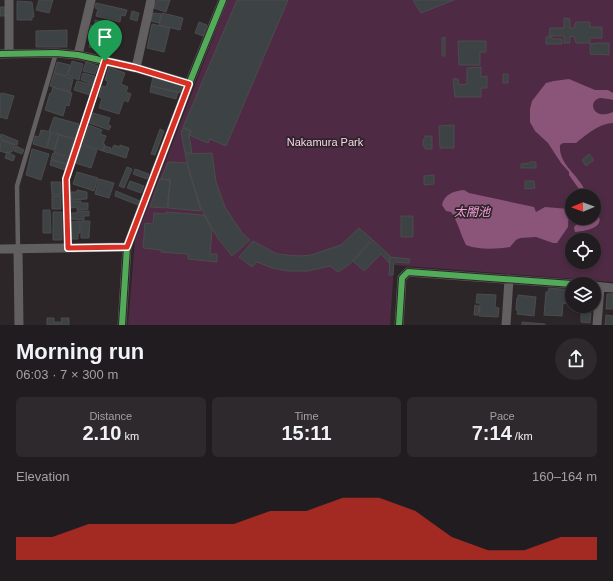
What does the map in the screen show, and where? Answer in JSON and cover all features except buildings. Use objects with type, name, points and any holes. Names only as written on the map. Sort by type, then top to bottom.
[{"type":"street","points":[[9,0],[5,54],[56,53],[78,55],[136,68],[189,84]]},
{"type":"street","points":[[78,55],[91,0]]},
{"type":"street","points":[[136,68],[151,0]]},
{"type":"street","points":[[122,325],[127,247],[189,84],[223,0]]},
{"type":"street","points":[[0,250],[127,247]]},
{"type":"street","points":[[18,249],[19,325]]},
{"type":"street","points":[[399,325],[402,278],[408,272],[565,283]]},
{"type":"street","points":[[506,325],[509,279]]},
{"type":"street","points":[[601,286],[613,288]]},
{"type":"street","points":[[597,313],[597,325]]},
{"type":"lane","points":[[18,249],[17,186],[56,53]]},
{"type":"lane","points":[[68,248],[66,179],[105,61]]},
{"type":"green space","name":"Nakamura Park","points":[[228,0],[613,0],[613,282],[601,281],[601,277],[565,277],[565,278],[394,265],[390,325],[128,325],[135,240]]},
{"type":"water","points":[[569,79],[595,90],[608,90],[613,93],[613,100],[600,98],[596,100],[593,106],[594,110],[601,114],[613,112],[613,123],[598,127],[576,143],[563,143],[560,145],[560,152],[566,165],[584,189],[579,189],[569,175],[569,172],[561,163],[548,143],[535,131],[530,122],[530,109],[532,101],[546,83]]},
{"type":"water","name":"太閤池","points":[[464,190],[469,193],[534,207],[536,212],[545,207],[565,209],[565,225],[568,225],[568,227],[557,243],[536,237],[520,238],[510,247],[505,248],[493,249],[471,247],[466,245],[451,212],[446,211],[442,205],[447,196],[457,191]]},
{"type":"water","points":[[576,225],[597,225],[591,229],[575,232],[574,227]]},
{"type":"cycle path","points":[[122,325],[127,247],[189,84],[223,0]]},
{"type":"cycle path","points":[[0,54],[56,53],[78,55],[136,68],[189,84]]},
{"type":"cycle path","points":[[399,325],[402,278],[408,272],[565,283]]},
{"type":"route","points":[[105,61],[136,68],[189,84],[127,247],[68,248],[66,179],[105,61]]}]
